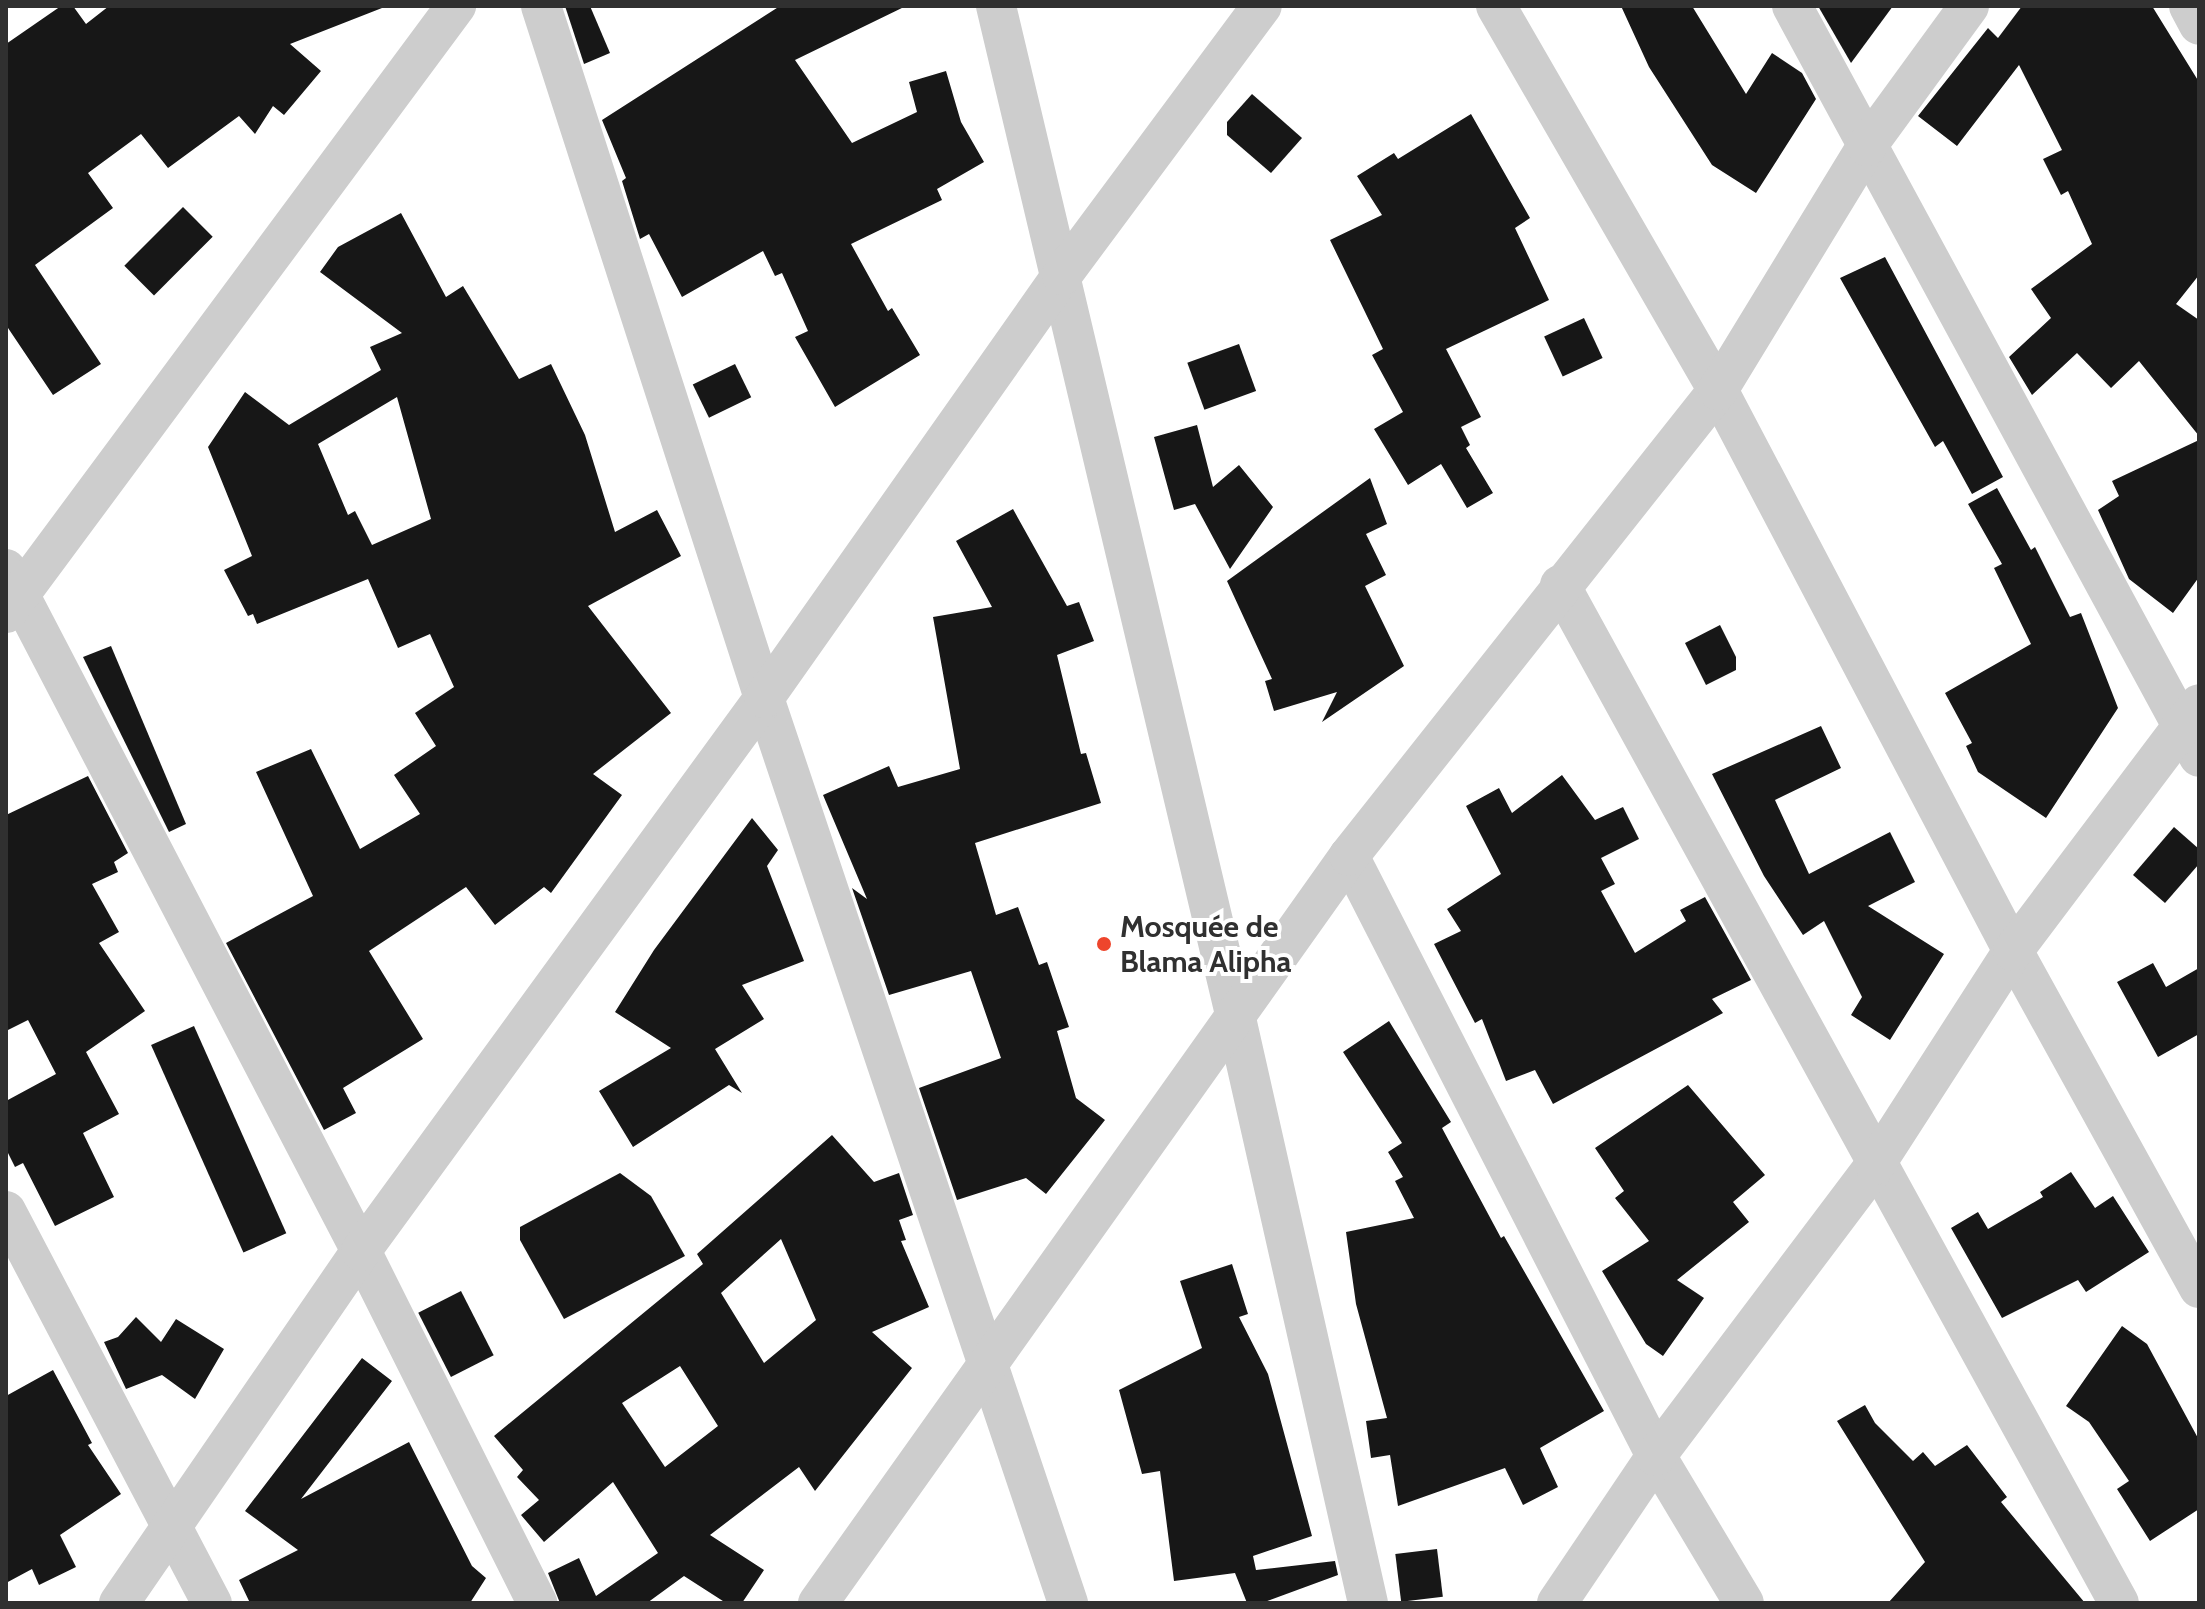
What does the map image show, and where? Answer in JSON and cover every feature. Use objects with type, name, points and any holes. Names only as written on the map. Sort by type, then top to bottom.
[{"type":"street","points":[[456,6],[10,593],[361,1251],[537,1603]]},
{"type":"street","points":[[541,6],[764,698],[1068,1603]]},
{"type":"street","points":[[996,6],[1235,1014],[1368,1603]]},
{"type":"street","points":[[119,1603],[361,1251],[764,698],[1062,275],[1262,6]]},
{"type":"street","points":[[1496,6],[1718,390],[2013,951],[2199,1288]]},
{"type":"street","points":[[1557,1603],[1656,1456],[1875,1165],[2013,951],[2193,729],[1792,6]]},
{"type":"street","points":[[818,1603],[989,1368],[1349,856],[1560,585],[1718,390],[1867,146],[1969,6]]},
{"type":"street","points":[[2189,6],[2199,25]]},
{"type":"street","points":[[1560,585],[1875,1165],[2119,1603]]},
{"type":"street","points":[[1349,856],[1656,1456],[1744,1603]]},
{"type":"street","points":[[6,1211],[212,1603]]},
{"type":"building","points":[[61,6],[73,6],[86,24],[109,6],[382,8],[290,44],[321,71],[284,115],[273,106],[255,134],[239,116],[168,168],[141,134],[88,173],[113,208],[35,265],[101,364],[53,395],[6,325],[6,44]]},
{"type":"building","points":[[565,6],[590,6],[610,53],[584,64]]},
{"type":"building","points":[[780,6],[906,6],[795,60],[852,143],[917,112],[909,82],[946,71],[961,122],[984,162],[937,189],[942,200],[851,244],[888,311],[892,308],[920,355],[835,407],[795,337],[808,331],[782,273],[775,276],[763,251],[682,297],[649,234],[640,239],[622,181],[626,178],[602,120]]},
{"type":"building","points":[[1621,6],[1692,6],[1746,94],[1772,53],[1802,73],[1816,99],[1756,193],[1712,165],[1649,67]]},
{"type":"building","points":[[1818,6],[1893,6],[1851,63]]},
{"type":"building","points":[[2022,6],[2152,6],[2199,82],[2199,275],[2176,304],[2199,320],[2199,436],[2139,361],[2111,388],[2077,353],[2032,395],[2009,357],[2051,318],[2031,289],[2092,244],[2068,191],[2061,195],[2043,159],[2062,150],[2019,65],[1957,146],[1918,116],[1988,28],[1998,38]]},
{"type":"building","points":[[1252,94],[1302,138],[1271,173],[1227,135],[1227,122]]},
{"type":"building","points":[[1471,114],[1530,218],[1515,228],[1549,300],[1446,349],[1481,417],[1461,427],[1470,445],[1466,448],[1493,493],[1467,508],[1441,464],[1408,485],[1374,429],[1403,412],[1372,355],[1383,349],[1330,240],[1382,215],[1357,176],[1394,153],[1398,159]]},
{"type":"building","points":[[183,207],[213,237],[154,295],[124,266]]},
{"type":"building","points":[[401,213],[446,297],[463,286],[519,379],[551,364],[585,435],[615,532],[657,510],[681,556],[588,606],[671,713],[593,774],[622,795],[551,893],[544,887],[495,925],[466,887],[369,951],[423,1039],[343,1088],[356,1113],[324,1130],[226,943],[313,896],[256,772],[311,749],[360,849],[420,814],[394,775],[436,746],[415,713],[454,687],[430,634],[398,648],[368,579],[257,624],[253,614],[248,616],[224,570],[252,556],[208,447],[245,392],[289,425],[381,370],[370,347],[402,333],[320,272],[338,247]],"holes":[[[397,397],[431,519],[372,545],[355,511],[348,515],[318,444]]]},
{"type":"building","points":[[1885,257],[2003,477],[1972,494],[1943,441],[1935,447],[1840,278]]},
{"type":"building","points":[[1584,318],[1603,358],[1563,376],[1544,337]]},
{"type":"building","points":[[1239,344],[1256,391],[1204,410],[1187,363]]},
{"type":"building","points":[[735,364],[751,397],[709,418],[693,385]]},
{"type":"building","points":[[1197,425],[1213,487],[1239,465],[1273,507],[1230,569],[1195,504],[1174,510],[1154,437]]},
{"type":"building","points":[[2199,440],[2199,577],[2173,613],[2129,579],[2098,510],[2119,496],[2112,481]]},
{"type":"building","points":[[1370,478],[1387,524],[1366,534],[1386,575],[1365,586],[1404,666],[1322,722],[1337,692],[1274,711],[1265,681],[1272,679],[1227,581]]},
{"type":"building","points":[[1997,488],[2031,550],[2035,547],[2070,617],[2081,613],[2118,708],[2046,818],[1978,772],[1966,746],[1972,743],[1945,693],[2031,644],[1994,568],[2002,564],[1968,504]]},
{"type":"building","points":[[1013,509],[1067,606],[1079,602],[1094,641],[1057,655],[1081,754],[1086,753],[1101,803],[975,843],[996,915],[1018,907],[1039,965],[1047,962],[1069,1027],[1057,1031],[1076,1098],[1105,1120],[1046,1194],[1026,1178],[957,1200],[919,1088],[1001,1058],[971,971],[889,995],[852,888],[867,899],[823,795],[889,766],[898,787],[960,769],[933,617],[992,607],[956,541]]},
{"type":"building","points":[[1720,625],[1736,657],[1736,670],[1706,685],[1685,643]]},
{"type":"building","points":[[111,646],[186,824],[169,832],[83,657]]},
{"type":"building","points":[[1821,726],[1841,768],[1775,800],[1809,874],[1890,832],[1915,882],[1868,906],[1944,954],[1890,1040],[1851,1015],[1862,997],[1824,921],[1803,935],[1764,876],[1712,774]]},
{"type":"building","points":[[1562,775],[1595,820],[1623,807],[1639,839],[1601,858],[1615,884],[1601,891],[1635,953],[1686,921],[1680,910],[1705,897],[1751,980],[1712,999],[1723,1013],[1553,1104],[1535,1070],[1506,1081],[1482,1019],[1475,1023],[1434,944],[1461,931],[1447,909],[1501,874],[1466,806],[1499,788],[1512,813]]},
{"type":"building","points":[[88,776],[128,853],[114,862],[118,872],[92,884],[119,932],[99,943],[145,1011],[86,1052],[119,1114],[83,1133],[114,1197],[55,1226],[23,1163],[15,1167],[6,1149],[6,1101],[56,1074],[28,1020],[6,1031],[6,815]]},
{"type":"building","points":[[752,818],[778,850],[767,866],[804,961],[742,985],[764,1019],[715,1049],[742,1093],[729,1085],[633,1147],[599,1091],[671,1048],[615,1012],[654,950]]},
{"type":"building","points":[[2174,827],[2199,849],[2199,864],[2165,903],[2133,875]]},
{"type":"building","points":[[2153,963],[2166,987],[2199,968],[2199,1034],[2158,1057],[2117,982]]},
{"type":"building","points":[[1389,1021],[1451,1122],[1442,1128],[1501,1238],[1504,1236],[1604,1411],[1540,1448],[1558,1487],[1523,1505],[1505,1468],[1398,1506],[1390,1455],[1371,1458],[1366,1421],[1387,1418],[1356,1304],[1346,1232],[1414,1218],[1395,1181],[1403,1177],[1388,1152],[1402,1143],[1343,1052]]},
{"type":"building","points":[[194,1026],[286,1233],[243,1252],[151,1045]]},
{"type":"building","points":[[1688,1085],[1765,1175],[1733,1202],[1749,1222],[1677,1280],[1704,1298],[1663,1356],[1646,1344],[1602,1271],[1649,1241],[1615,1198],[1624,1191],[1595,1148]]},
{"type":"building","points":[[832,1135],[874,1182],[899,1173],[913,1215],[899,1220],[906,1240],[901,1241],[929,1307],[872,1332],[912,1368],[815,1491],[799,1467],[710,1535],[764,1570],[742,1603],[726,1603],[684,1576],[647,1603],[560,1603],[548,1573],[579,1558],[596,1596],[658,1553],[613,1482],[544,1542],[521,1515],[539,1500],[517,1477],[523,1470],[494,1436],[703,1264],[697,1254]],"holes":[[[781,1239],[816,1320],[764,1363],[721,1293]],[[680,1366],[718,1426],[665,1467],[622,1403]]]},
{"type":"building","points":[[2071,1172],[2095,1208],[2113,1196],[2149,1252],[2086,1292],[2078,1280],[2002,1318],[1951,1228],[1978,1212],[1988,1229],[2043,1197],[2040,1192]]},
{"type":"building","points":[[620,1173],[651,1196],[685,1256],[564,1319],[520,1240],[520,1227]]},
{"type":"building","points":[[1232,1264],[1248,1314],[1239,1317],[1268,1374],[1312,1536],[1253,1556],[1256,1570],[1335,1561],[1338,1575],[1262,1603],[1247,1603],[1235,1573],[1174,1581],[1160,1471],[1142,1474],[1119,1390],[1202,1348],[1180,1281]]},
{"type":"building","points":[[461,1291],[494,1355],[451,1377],[418,1313]]},
{"type":"building","points":[[136,1317],[161,1342],[176,1319],[224,1349],[195,1399],[162,1375],[126,1389],[104,1342],[118,1337]]},
{"type":"building","points":[[2122,1326],[2147,1344],[2199,1440],[2199,1509],[2150,1541],[2117,1489],[2129,1481],[2089,1422],[2066,1406]]},
{"type":"building","points":[[362,1358],[392,1381],[301,1499],[409,1442],[472,1566],[486,1578],[470,1603],[250,1603],[239,1580],[298,1550],[245,1511]]},
{"type":"building","points":[[53,1370],[92,1443],[88,1445],[121,1494],[60,1535],[76,1567],[39,1585],[32,1569],[6,1583],[6,1396]]},
{"type":"building","points":[[1865,1405],[1875,1423],[1913,1461],[1923,1452],[1935,1466],[1967,1445],[2007,1497],[2001,1502],[2085,1603],[1888,1603],[1925,1562],[1837,1421]]},
{"type":"building","points":[[1437,1549],[1443,1597],[1401,1602],[1395,1554]]},
{"type":"place","name":"Mosquée de Blama Alipha","points":[[1104,944]]}]
